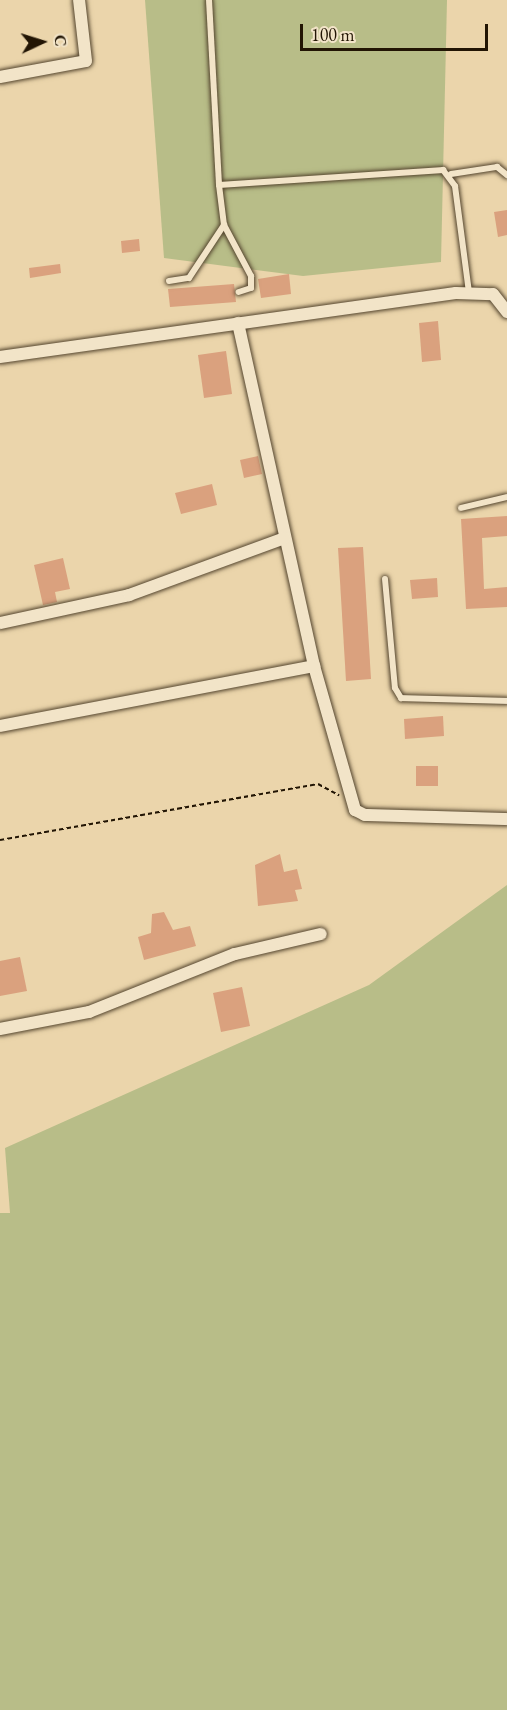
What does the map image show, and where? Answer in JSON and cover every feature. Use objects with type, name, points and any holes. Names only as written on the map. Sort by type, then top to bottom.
[{"type":"street","points":[[0,77],[86,61],[79,0]]},
{"type":"street","points":[[0,357],[469,293],[494,294],[507,312]]},
{"type":"street","points":[[238,323],[314,666],[352,802],[365,815],[507,819]]},
{"type":"street","points":[[0,623],[129,595],[285,538]]},
{"type":"street","points":[[0,726],[314,666]]},
{"type":"street","points":[[0,1029],[89,1012],[235,954],[321,934]]},
{"type":"lane","points":[[209,0],[219,185],[224,225],[251,276],[251,288],[239,292]]},
{"type":"lane","points":[[219,185],[443,170],[451,174],[497,167],[507,175]]},
{"type":"lane","points":[[451,174],[469,293]]},
{"type":"lane","points":[[169,281],[189,278],[224,225]]},
{"type":"lane","points":[[461,508],[507,497]]},
{"type":"lane","points":[[385,579],[395,688],[401,698],[507,701]]},
{"type":"path","points":[[0,840],[318,784],[352,802]]},
{"type":"green space","points":[[145,0],[447,0],[441,262],[303,276],[164,258]]},
{"type":"green space","points":[[507,885],[507,1710],[0,1710],[0,1213],[10,1213],[5,1148],[369,985]]},
{"type":"building","points":[[507,210],[507,235],[498,237],[494,212]]},
{"type":"building","points":[[139,239],[140,251],[122,253],[121,241]]},
{"type":"building","points":[[60,264],[61,273],[30,278],[29,268]]},
{"type":"building","points":[[289,274],[291,294],[261,298],[258,279]]},
{"type":"building","points":[[234,284],[236,302],[170,307],[168,289]]},
{"type":"building","points":[[438,321],[441,360],[422,362],[419,323]]},
{"type":"building","points":[[226,351],[232,394],[204,398],[198,355]]},
{"type":"building","points":[[258,456],[262,474],[244,478],[240,460]]},
{"type":"building","points":[[212,484],[217,505],[181,514],[175,493]]},
{"type":"building","points":[[507,516],[507,536],[482,538],[484,589],[507,587],[507,607],[466,609],[461,519]]},
{"type":"building","points":[[363,547],[371,679],[346,681],[338,548]]},
{"type":"building","points":[[63,558],[70,589],[55,592],[57,602],[43,605],[34,565]]},
{"type":"building","points":[[437,578],[438,597],[412,599],[410,580]]},
{"type":"building","points":[[443,716],[444,736],[405,739],[404,719]]},
{"type":"building","points":[[416,766],[438,766],[438,786],[416,786]]},
{"type":"building","points":[[280,854],[284,872],[297,869],[302,889],[295,890],[298,901],[258,906],[255,865]]},
{"type":"building","points":[[164,912],[173,930],[190,926],[196,946],[144,960],[138,937],[151,933],[152,914]]},
{"type":"building","points":[[20,957],[27,991],[0,996],[0,961]]},
{"type":"building","points":[[242,987],[250,1026],[221,1032],[213,993]]}]
